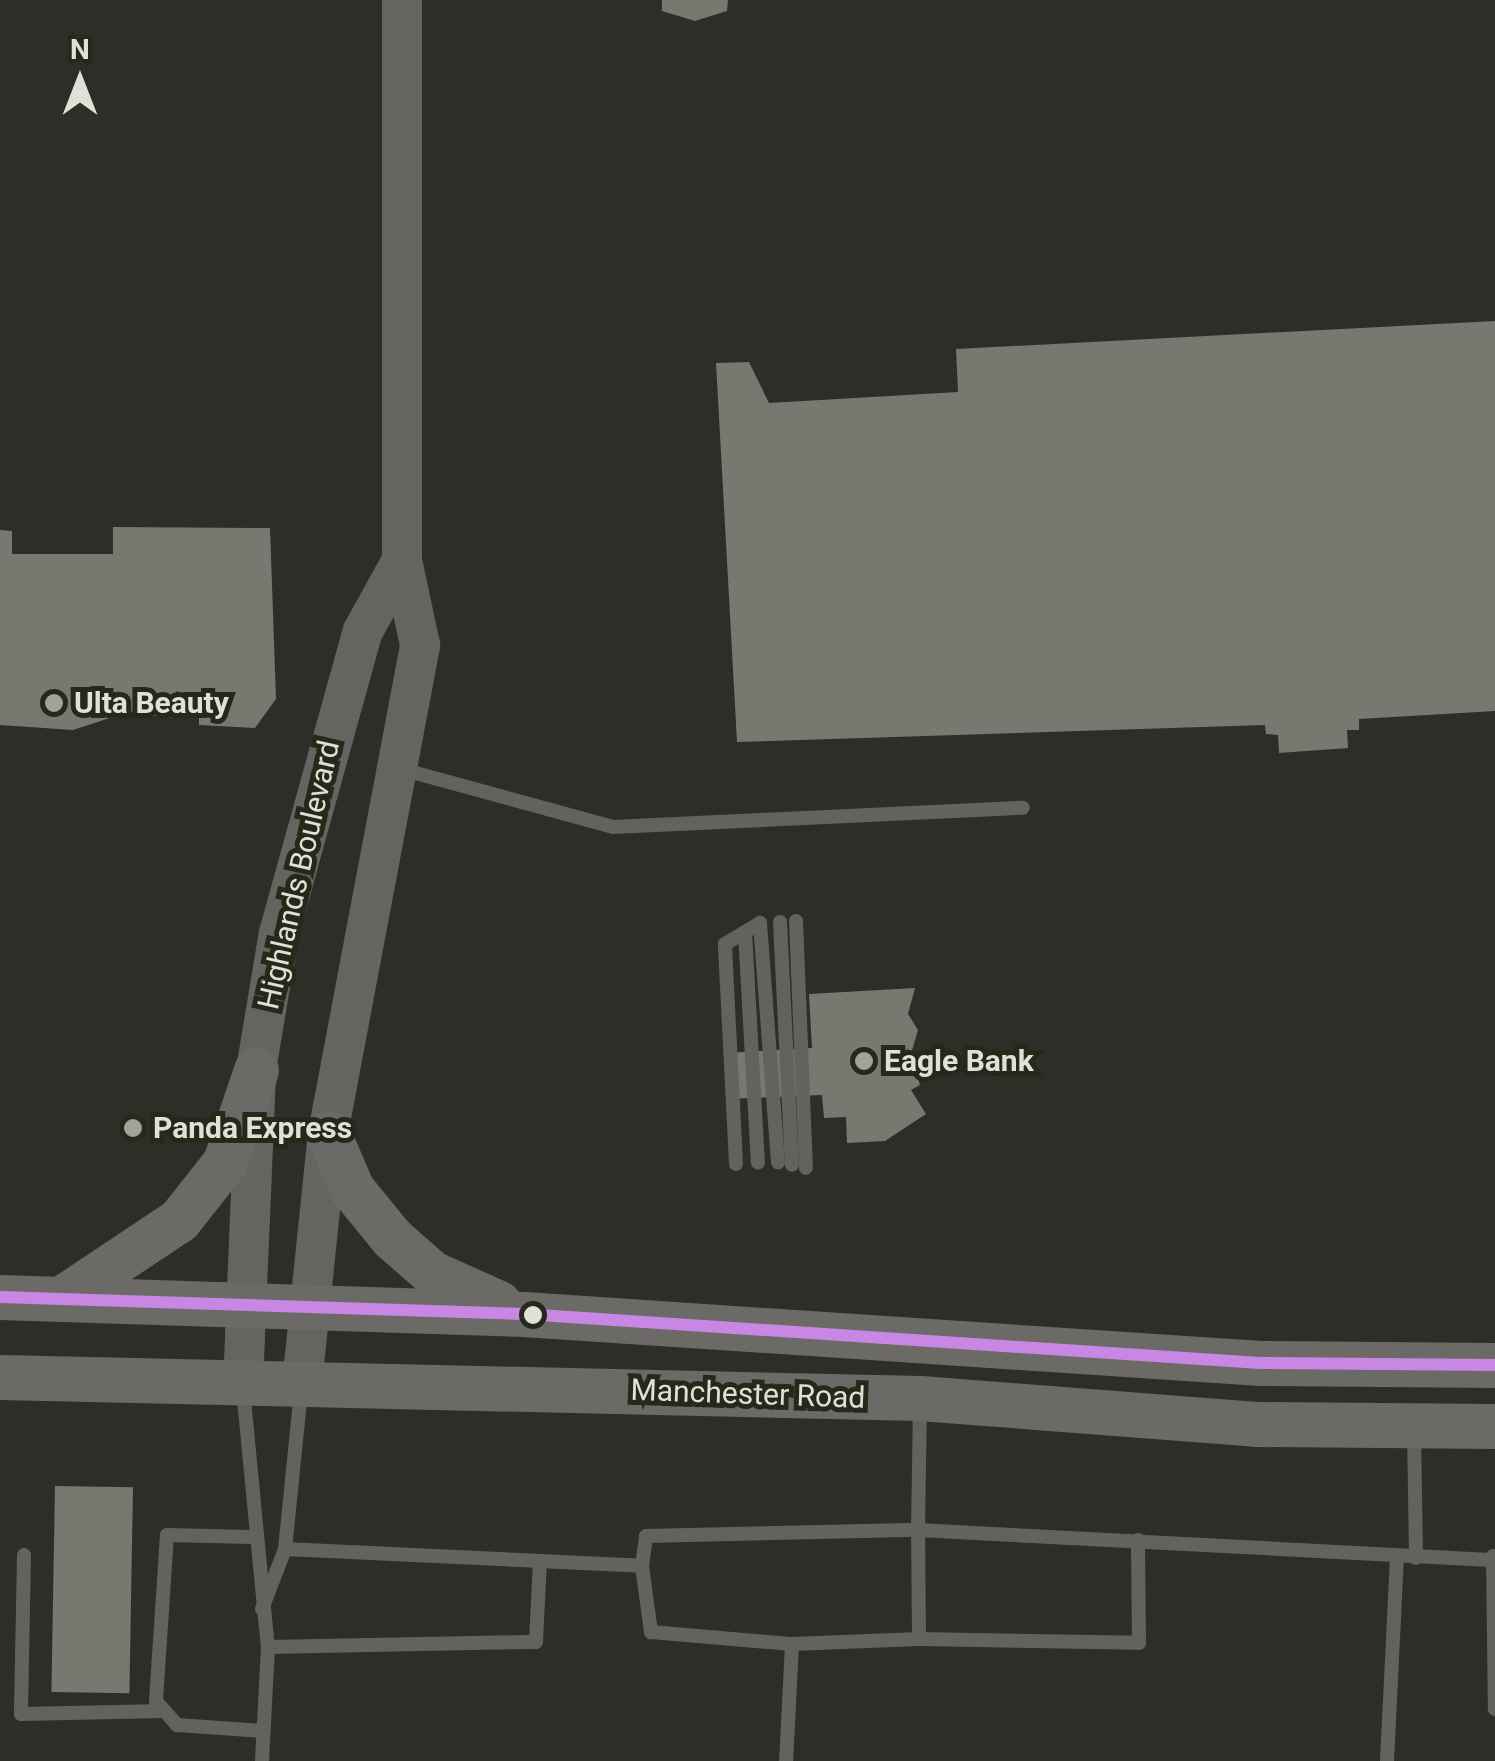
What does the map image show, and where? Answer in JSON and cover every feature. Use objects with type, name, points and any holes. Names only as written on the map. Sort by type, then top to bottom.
[{"type":"main road","points":[[62,1298],[179,1220],[225,1162],[256,1070]]},
{"type":"main road","points":[[328,1133],[352,1189],[392,1238],[432,1273],[524,1314]]},
{"type":"main road","points":[[0,1296],[524,1314],[1260,1363],[1495,1365]]},
{"type":"main road","name":"Manchester Road","points":[[0,1378],[920,1398],[1414,1426],[1495,1426]]},
{"type":"street","name":"Highlands Boulevard","points":[[302,1384],[328,1133],[420,646],[402,560],[402,0]]},
{"type":"street","name":"Highlands Boulevard","points":[[244,1384],[256,1070],[279,933],[362,631],[402,560]]},
{"type":"lane","points":[[396,767],[613,826],[1023,808]]},
{"type":"lane","points":[[736,1164],[725,944],[760,923],[792,1165],[788,922]]},
{"type":"lane","points":[[744,932],[758,1163]]},
{"type":"lane","points":[[244,1384],[251,1537],[260,1615],[268,1647],[262,1761]]},
{"type":"lane","points":[[260,1615],[285,1549],[302,1384]]},
{"type":"lane","points":[[919,1639],[920,1398]]},
{"type":"lane","points":[[1414,1426],[1416,1558]]},
{"type":"lane","points":[[1138,1540],[1139,1643],[919,1639],[792,1644],[650,1632],[642,1566],[646,1536],[918,1530],[1138,1540],[1397,1558],[1492,1557],[1495,1709]]},
{"type":"lane","points":[[251,1537],[167,1535],[157,1592],[156,1701],[177,1724],[263,1731]]},
{"type":"lane","points":[[285,1549],[642,1566]]},
{"type":"lane","points":[[24,1555],[21,1714],[164,1710]]},
{"type":"lane","points":[[1387,1761],[1397,1558]]},
{"type":"lane","points":[[268,1647],[536,1642],[540,1562]]},
{"type":"lane","points":[[786,1761],[792,1644]]},
{"type":"building","points":[[662,0],[728,0],[727,11],[695,21],[662,11]]},
{"type":"building","points":[[1495,321],[1495,711],[1359,719],[1359,730],[1347,730],[1348,748],[1279,753],[1278,735],[1266,734],[1265,725],[737,742],[716,363],[749,362],[769,403],[958,392],[956,349]]},
{"type":"building","points":[[113,527],[270,528],[276,699],[255,728],[199,725],[199,716],[116,716],[73,730],[0,725],[0,530],[12,531],[12,554],[113,554]]},
{"type":"building","name":"Eagle Bank","points":[[915,988],[908,1014],[918,1030],[911,1054],[920,1085],[911,1090],[926,1114],[885,1141],[847,1143],[846,1117],[824,1118],[822,1095],[728,1099],[726,1053],[812,1048],[809,994]]},
{"type":"building","points":[[55,1486],[133,1487],[129,1693],[51,1692]]},
{"type":"transit line","points":[[0,1297],[524,1314],[1260,1363],[1495,1365]]},
{"type":"place","name":"Ulta Beauty","points":[[54,703]]},
{"type":"place","name":"Eagle Bank","points":[[864,1061]]},
{"type":"place","name":"Panda Express","points":[[133,1128]]}]
